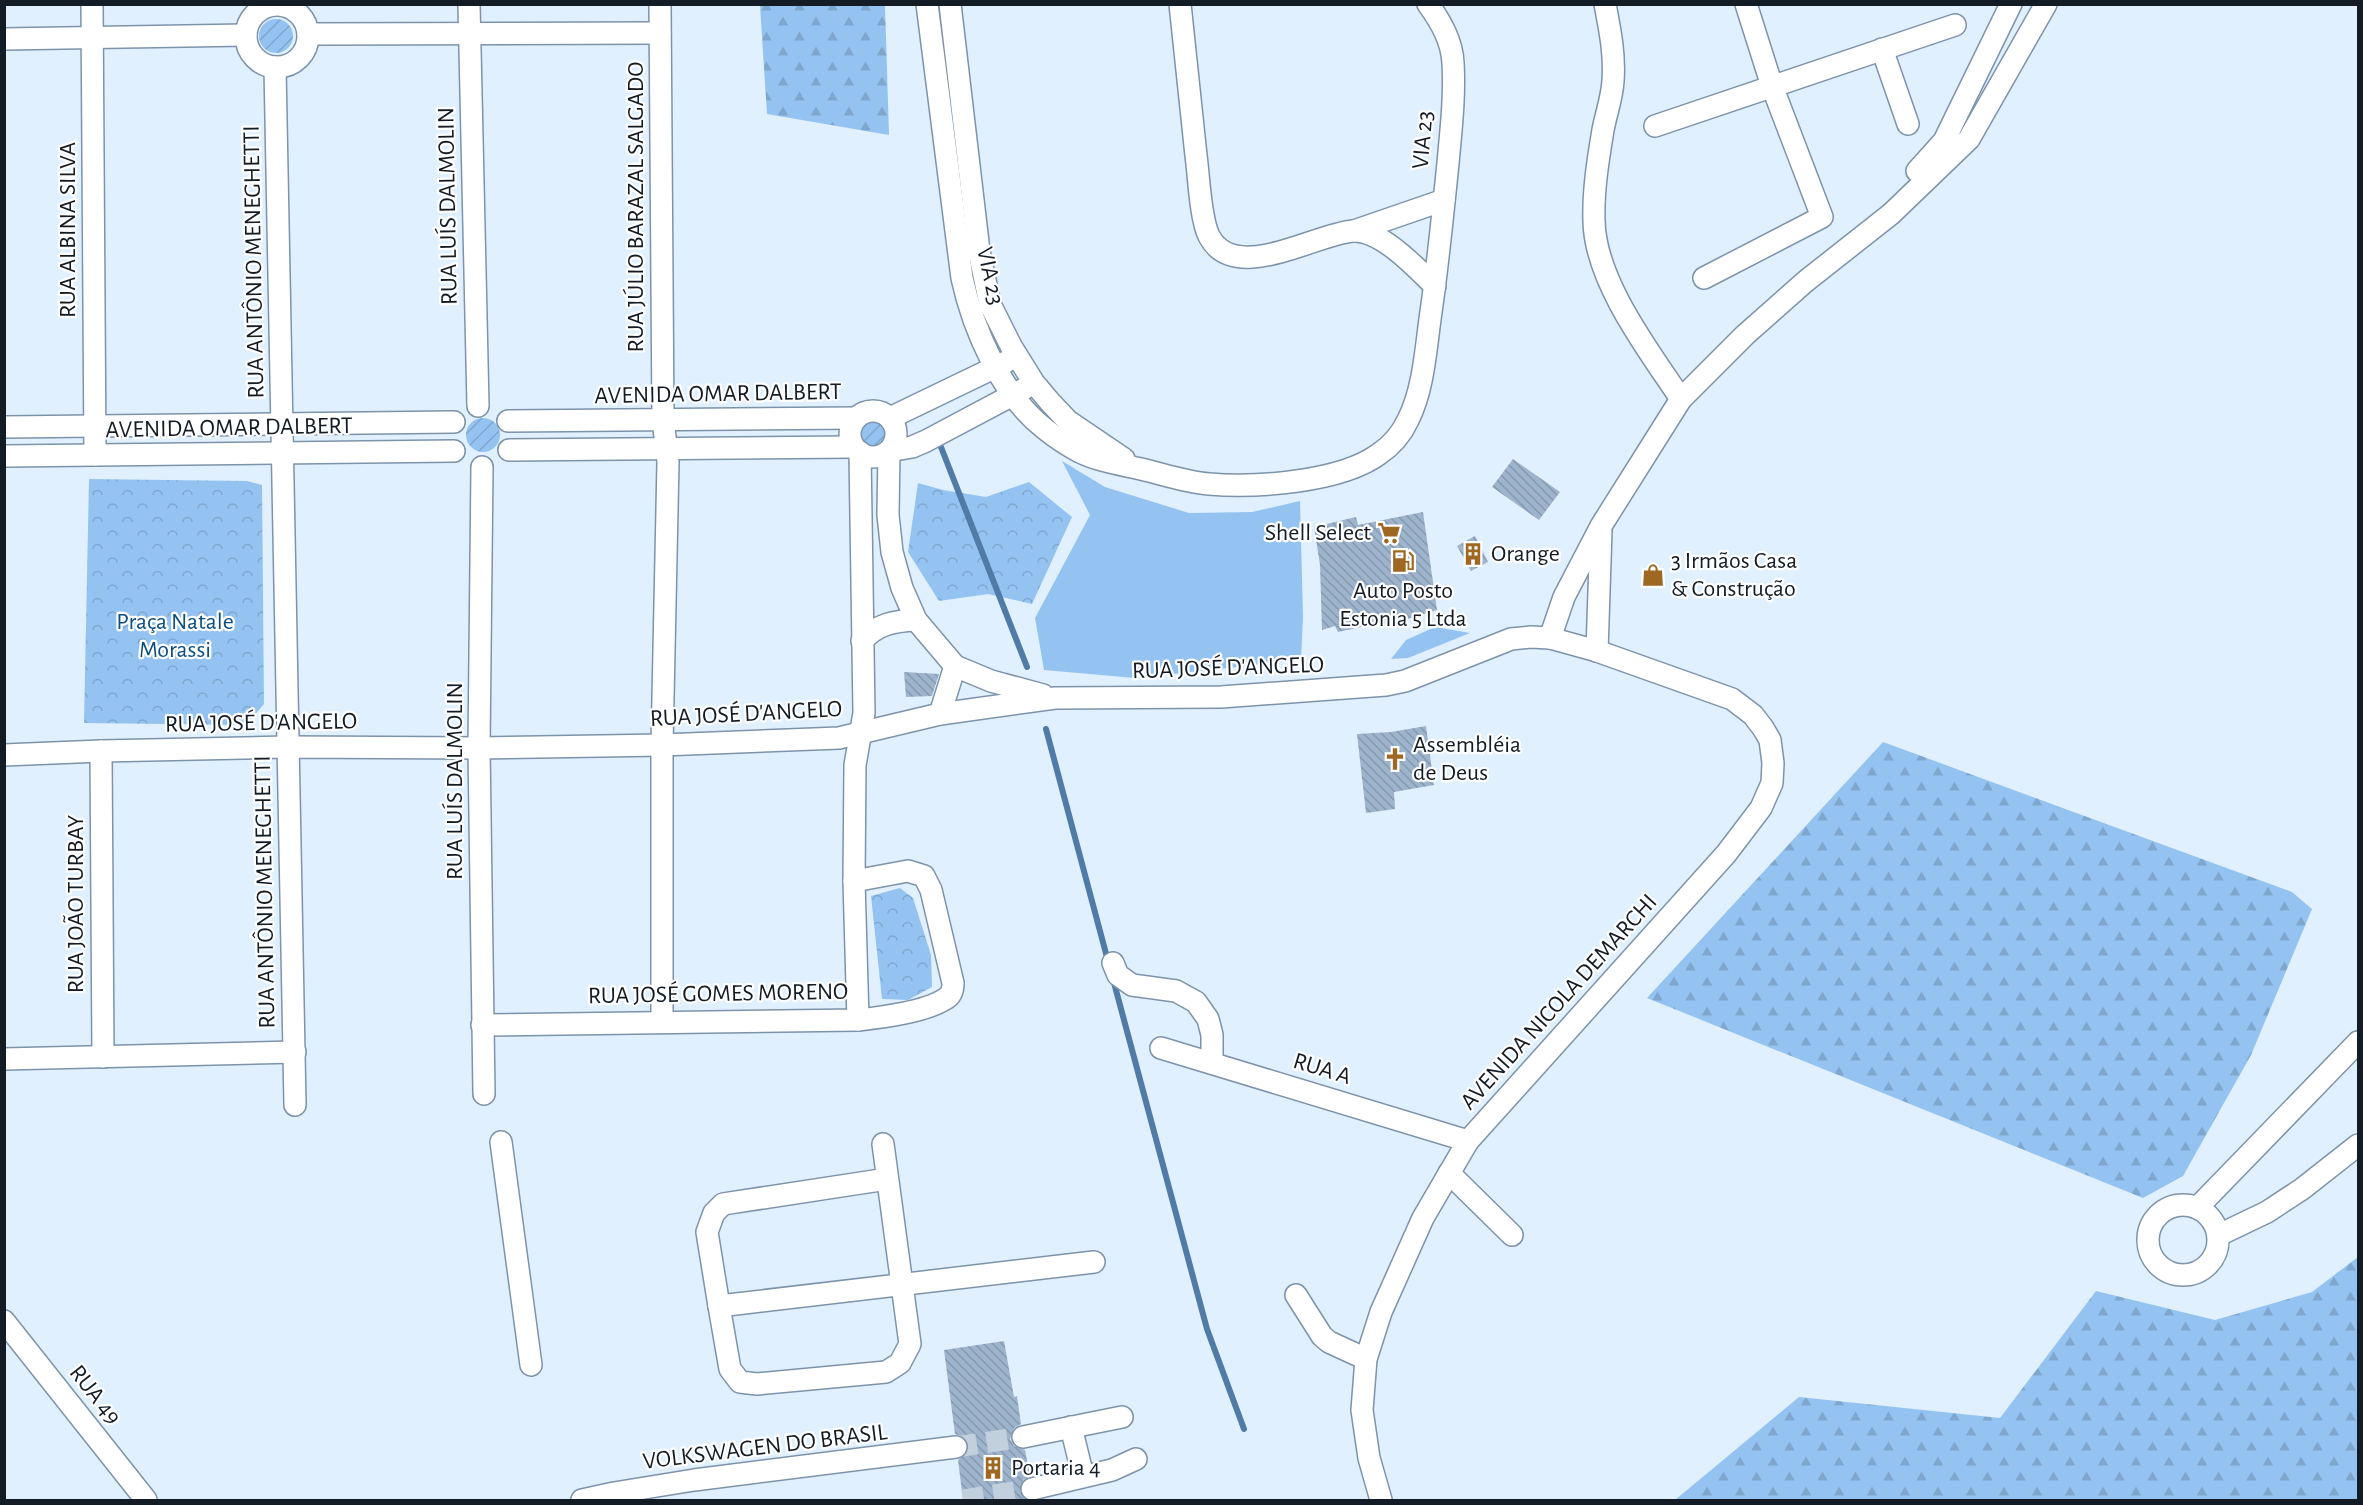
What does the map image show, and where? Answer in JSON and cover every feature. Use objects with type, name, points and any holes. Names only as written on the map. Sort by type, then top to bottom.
[{"type":"street","name":"RUA ALBINA SILVA","points":[[92,4],[95,455]]},
{"type":"street","name":"RUA LUÍS DALMOLIN","points":[[468,4],[478,406]]},
{"type":"street","name":"RUA JÚLIO BARAZAL SALGADO","points":[[660,4],[663,420],[669,462],[662,745],[662,1022]]},
{"type":"street","name":"VIA 23","points":[[927,4],[962,278],[971,314],[996,368],[1013,395],[1043,428],[1078,451],[1107,462],[1171,478],[1209,484],[1269,485],[1346,470],[1378,455],[1395,440],[1408,419],[1422,375],[1435,286],[1452,117],[1453,62],[1447,34],[1428,4]]},
{"type":"street","name":"VIA 23","points":[[950,4],[979,250],[990,304],[1034,383],[1068,421],[1106,449],[1143,470]]},
{"type":"street","points":[[1180,4],[1201,198],[1208,235],[1216,246],[1228,254],[1246,257],[1265,256],[1354,231],[1444,200]]},
{"type":"street","points":[[1605,4],[1612,39],[1613,82],[1595,185],[1594,223],[1601,261],[1619,302],[1681,399]]},
{"type":"street","points":[[1704,278],[1822,217],[1772,86],[1746,4]]},
{"type":"street","points":[[1851,246],[1944,141],[2011,4]]},
{"type":"street","points":[[1550,638],[1564,597],[1601,526],[1681,399],[1745,335],[1806,281],[1891,214],[1969,139],[2046,4]]},
{"type":"street","points":[[274,5],[287,7],[298,13],[305,23],[308,34],[306,47],[299,58],[288,65],[275,67],[264,64],[254,57],[248,47],[246,35],[248,24],[254,15],[274,5]]},
{"type":"street","points":[[1654,126],[1955,25]]},
{"type":"street","points":[[308,34],[660,33]]},
{"type":"street","points":[[4,39],[246,35]]},
{"type":"street","points":[[1882,49],[1908,124]]},
{"type":"street","name":"RUA ANTÔNIO MENEGHETTI","points":[[275,67],[295,1104]]},
{"type":"street","points":[[1354,231],[1376,237],[1401,252],[1435,286]]},
{"type":"street","points":[[890,418],[1017,356]]},
{"type":"street","points":[[509,450],[857,450],[874,457],[926,441],[1034,383]]},
{"type":"street","points":[[478,406],[496,409],[508,421],[512,436],[509,450],[497,462],[482,467],[466,463],[454,451],[450,437],[454,422],[464,411],[478,406]]},
{"type":"street","points":[[857,450],[850,432],[856,417],[870,411],[885,413],[896,431],[894,445],[889,451],[888,515],[892,552],[902,588],[916,620],[955,666],[991,681],[1055,698]]},
{"type":"street","name":"AVENIDA OMAR DALBERT","points":[[508,421],[856,417]]},
{"type":"street","name":"AVENIDA OMAR DALBERT","points":[[4,427],[454,422]]},
{"type":"street","name":"RUA JOSÉ GOMES MORENO","points":[[482,1025],[858,1020],[854,881],[855,765],[864,713],[857,450]]},
{"type":"street","name":"AVENIDA OMAR DALBERT","points":[[4,456],[454,451]]},
{"type":"street","name":"RUA LUÍS DALMOLIN","points":[[482,467],[479,748],[484,1094]]},
{"type":"street","points":[[1597,651],[1601,526]]},
{"type":"street","points":[[862,641],[871,631],[883,624],[916,620]]},
{"type":"street","name":"RUA JOSÉ D'ANGELO","points":[[4,755],[101,750],[288,747],[479,748],[662,745],[839,738],[940,714],[1055,698],[1221,698],[1386,685],[1405,681],[1511,639],[1550,638]]},
{"type":"street","name":"AVENIDA NICOLA DEMARCHI","points":[[1381,1500],[1369,1458],[1362,1410],[1366,1359],[1381,1312],[1423,1218],[1468,1141],[1726,854],[1761,808],[1772,783],[1773,763],[1770,740],[1753,715],[1732,699],[1597,651],[1550,638]]},
{"type":"street","points":[[940,714],[955,666]]},
{"type":"street","name":"RUA JOÃO TURBAY","points":[[101,750],[102,1057]]},
{"type":"street","points":[[854,881],[908,871],[924,876],[931,890],[953,983],[953,990],[945,1000],[902,1014],[858,1020]]},
{"type":"street","points":[[1113,963],[1118,975],[1132,985],[1176,991],[1196,1002],[1208,1019],[1212,1035],[1212,1063]]},
{"type":"street","points":[[2197,1208],[2358,1042]]},
{"type":"street","name":"RUA A","points":[[1161,1048],[1468,1141]]},
{"type":"street","points":[[4,1059],[295,1052]]},
{"type":"street","points":[[501,1142],[531,1365]]},
{"type":"street","points":[[883,1144],[910,1344],[900,1363],[886,1372],[757,1384],[740,1382],[730,1369],[707,1232],[714,1213],[723,1204],[887,1179]]},
{"type":"street","points":[[2219,1235],[2276,1206],[2302,1189],[2358,1144]]},
{"type":"street","points":[[1449,1173],[1512,1235]]},
{"type":"street","points":[[2187,1205],[2207,1214],[2214,1222],[2219,1235],[2216,1255],[2210,1264],[2202,1271],[2180,1276],[2169,1273],[2153,1259],[2148,1237],[2150,1227],[2156,1217],[2175,1206],[2187,1205]]},
{"type":"street","points":[[719,1306],[1094,1262]]},
{"type":"street","points":[[1296,1295],[1322,1336],[1329,1342],[1366,1359]]},
{"type":"street","name":"RUA 49","points":[[4,1321],[146,1500]]},
{"type":"street","points":[[1023,1437],[1122,1417]]},
{"type":"street","points":[[1071,1426],[1083,1476]]},
{"type":"street","name":"VOLKSWAGEN DO BRASIL","points":[[582,1500],[694,1480],[956,1447]]},
{"type":"street","points":[[1032,1488],[1112,1470],[1136,1459]]},
{"type":"green space","points":[[760,5],[885,5],[889,135],[767,114]]},
{"type":"green space","points":[[276,19],[288,24],[293,36],[288,48],[276,53],[264,48],[259,36],[264,24]]},
{"type":"green space","points":[[873,417],[885,422],[890,434],[885,446],[873,451],[861,446],[856,434],[861,422]]},
{"type":"green space","points":[[483,418],[495,423],[500,435],[495,447],[483,452],[471,447],[466,435],[471,423]]},
{"type":"green space","points":[[1062,461],[1105,487],[1189,513],[1252,512],[1300,501],[1303,616],[1301,660],[1135,678],[1044,670],[1035,618],[1090,515]]},
{"type":"green space","name":"Praça Natale Morassi","points":[[89,479],[247,481],[262,485],[264,704],[246,725],[84,723]]},
{"type":"green space","points":[[1029,482],[1072,517],[1032,604],[988,594],[939,601],[908,552],[918,483],[943,490],[986,497]]},
{"type":"green space","points":[[1435,627],[1470,633],[1408,658],[1391,659],[1406,640]]},
{"type":"green space","points":[[1883,742],[2292,892],[2312,909],[2251,1055],[2183,1176],[2143,1198],[1647,998]]},
{"type":"green space","points":[[900,888],[913,898],[931,955],[932,987],[908,1000],[882,999],[871,896]]},
{"type":"green space","points":[[2358,1257],[2358,1500],[1675,1500],[1799,1397],[2000,1418],[2096,1291],[2215,1320],[2312,1292]]},
{"type":"building","points":[[1513,459],[1560,492],[1539,520],[1492,487]]},
{"type":"building","points":[[1423,512],[1437,610],[1381,627],[1380,623],[1338,632],[1335,626],[1322,630],[1320,565],[1314,527],[1356,517],[1358,525]]},
{"type":"building","name":"Orange","points":[[1475,536],[1488,562],[1471,571],[1457,546]]},
{"type":"building","points":[[904,672],[939,674],[932,696],[906,697]]},
{"type":"building","name":"Assembléia de Deus","points":[[1426,726],[1434,785],[1394,792],[1395,809],[1366,813],[1357,734],[1391,732]]},
{"type":"building","name":"Portaria 4","points":[[1004,1341],[1021,1424],[1014,1428],[1010,1439],[1014,1446],[1025,1450],[1030,1476],[1023,1480],[1020,1491],[1027,1500],[963,1500],[958,1460],[967,1452],[969,1445],[961,1436],[955,1434],[944,1350]]},
{"type":"waterway","points":[[941,447],[1027,667]]},
{"type":"waterway","points":[[1046,729],[1108,961]]},
{"type":"waterway","points":[[1113,979],[1207,1329],[1244,1429]]},
{"type":"tunnel","points":[[956,1447],[1023,1437]]},
{"type":"tunnel","points":[[963,1500],[1032,1489]]},
{"type":"place","name":"Shell Select","points":[[1389,533]]},
{"type":"place","name":"Orange","points":[[1473,554]]},
{"type":"place","name":"Auto Posto Estonia 5 Ltda","points":[[1403,561]]},
{"type":"place","name":"3 Irmãos Casa & Construção","points":[[1653,575]]},
{"type":"place","name":"Assembléia de Deus","points":[[1395,759]]},
{"type":"place","name":"Portaria 4","points":[[993,1468]]}]
